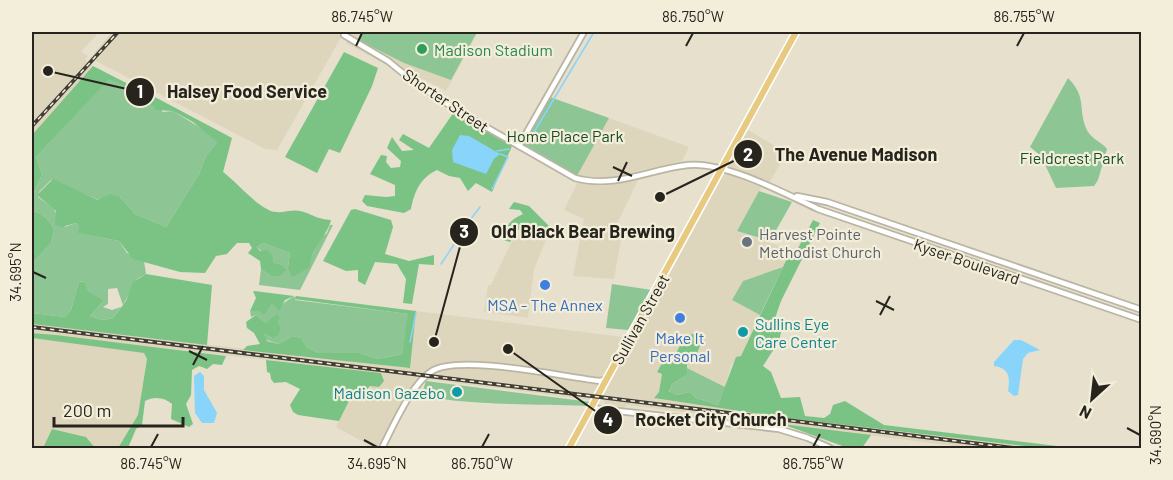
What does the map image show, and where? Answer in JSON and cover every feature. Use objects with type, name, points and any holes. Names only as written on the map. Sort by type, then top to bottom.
[{"type":"main road","name":"Sullivan Street","points":[[569,448],[796,32]]},
{"type":"street","points":[[519,146],[584,32]]},
{"type":"street","name":"Shorter Street","points":[[344,35],[388,61],[430,93],[575,178],[591,182],[612,182],[689,164],[722,169]]},
{"type":"street","name":"Kyser Boulevard","points":[[722,169],[796,196],[827,202],[1142,310]]},
{"type":"street","name":"Kyser Boulevard","points":[[796,196],[818,209],[1142,320]]},
{"type":"street","points":[[382,448],[410,397],[432,371],[454,364],[590,380],[607,379]]},
{"type":"street","points":[[590,380],[597,384],[600,392]]},
{"type":"street","points":[[591,408],[771,428],[808,438],[830,448]]},
{"type":"shaded area","points":[[32,32],[99,32],[81,52],[88,56],[85,60],[93,66],[32,135]]},
{"type":"shaded area","points":[[112,32],[344,32],[277,150],[265,149],[90,58]]},
{"type":"shaded area","name":"Madison Stadium","points":[[352,32],[478,32],[446,91],[419,77],[401,73],[346,43]]},
{"type":"shaded area","points":[[609,118],[689,147],[682,161],[598,180],[577,176]]},
{"type":"shaded area","points":[[748,130],[787,153],[769,183],[765,181],[737,231],[791,250],[783,267],[743,281],[732,300],[760,315],[741,357],[731,365],[725,387],[687,368],[687,363],[696,356],[670,364],[663,361],[657,371],[662,374],[659,392],[654,398],[778,417],[1042,448],[971,448],[627,405],[622,409],[605,406],[603,396]]},
{"type":"shaded area","points":[[638,180],[616,226],[623,228],[614,279],[573,276],[584,219],[564,210],[578,182],[603,186]]},
{"type":"shaded area","points":[[522,220],[551,228],[534,269],[528,318],[484,312],[488,285],[491,285]]},
{"type":"shaded area","points":[[416,311],[623,337],[624,340],[592,400],[426,379],[432,374],[425,372],[377,448],[374,448],[336,427],[351,397],[363,397],[381,373],[32,333],[32,324],[409,368]]},
{"type":"shaded area","points":[[32,338],[144,352],[147,358],[138,415],[118,448],[95,448],[86,437],[52,429],[43,448],[32,448]]},
{"type":"green space","name":"Madison Stadium","points":[[363,32],[477,32],[451,80],[404,63],[358,40]]},
{"type":"green space","points":[[344,52],[378,68],[372,86],[340,153],[329,149],[317,173],[285,157]]},
{"type":"green space","points":[[93,66],[138,89],[148,97],[132,94],[128,88],[109,79],[36,157],[42,174],[32,197],[32,135]]},
{"type":"green space","points":[[109,78],[128,88],[131,93],[146,97],[138,89],[153,96],[152,99],[163,112],[173,111],[217,138],[217,142],[206,156],[199,174],[166,227],[135,214],[120,197],[99,200],[51,180],[39,192],[38,197],[53,208],[65,227],[76,223],[79,226],[79,233],[119,241],[127,253],[144,261],[146,274],[137,279],[123,305],[117,288],[108,289],[108,304],[103,307],[112,310],[121,307],[113,318],[103,320],[90,316],[104,300],[87,290],[83,282],[79,281],[71,310],[65,317],[32,313],[32,264],[51,243],[54,231],[46,218],[32,211],[32,197],[42,174],[36,157]]},
{"type":"green space","name":"Fieldcrest Park","points":[[1068,78],[1078,91],[1088,132],[1107,149],[1094,186],[1056,188],[1041,156],[1030,147]]},
{"type":"green space","points":[[153,96],[232,138],[223,172],[263,207],[276,212],[300,211],[321,219],[331,220],[313,254],[310,267],[292,277],[288,267],[290,253],[263,243],[257,247],[260,251],[267,250],[272,255],[273,262],[282,265],[286,270],[280,276],[271,276],[261,269],[260,261],[248,253],[252,248],[249,243],[237,243],[227,254],[216,256],[205,273],[180,272],[133,259],[119,241],[78,233],[79,226],[76,223],[62,227],[55,225],[56,211],[37,195],[53,179],[98,200],[110,194],[120,197],[135,214],[166,227],[199,174],[206,156],[217,142],[193,122],[173,111],[156,110],[151,104]]},
{"type":"green space","name":"Home Place Park","points":[[547,96],[609,118],[577,176],[520,144]]},
{"type":"green space","points":[[454,112],[512,146],[492,192],[476,183],[468,191],[460,178],[437,170],[423,181],[416,191],[411,209],[404,213],[367,206],[362,201],[365,195],[395,196],[395,185],[370,174],[381,155],[387,156],[386,162],[391,168],[400,167],[401,161],[387,148],[392,137],[402,151],[414,150],[399,140],[403,134],[429,148]]},
{"type":"green space","points":[[759,191],[792,202],[770,241],[737,231]]},
{"type":"green space","points":[[514,202],[529,206],[550,227],[548,230],[523,224],[510,242],[503,240],[509,224],[523,214],[520,210],[509,209]]},
{"type":"green space","points":[[355,209],[391,220],[393,227],[385,254],[409,261],[434,255],[434,265],[419,264],[412,304],[403,303],[406,279],[397,264],[375,262],[365,285],[358,281],[358,270],[346,271],[323,261],[351,210]]},
{"type":"green space","points":[[32,211],[46,218],[54,231],[51,243],[32,264]]},
{"type":"green space","points":[[813,220],[820,223],[781,301],[773,324],[781,332],[779,341],[763,366],[771,372],[781,398],[800,397],[805,416],[824,418],[830,414],[833,405],[845,401],[884,425],[1073,448],[1042,448],[778,417],[654,398],[659,392],[662,374],[657,372],[663,361],[670,364],[686,335],[695,334],[701,343],[696,356],[687,363],[687,375],[672,384],[669,392],[676,395],[690,392],[696,398],[718,405],[736,357],[741,356],[791,250],[796,252]]},
{"type":"green space","points":[[330,225],[333,225],[300,290],[259,285],[261,269],[271,276],[282,265],[273,262],[257,247],[263,243],[290,253],[288,267],[310,260],[320,238],[327,233]]},
{"type":"green space","points":[[783,267],[760,315],[732,300],[743,281]]},
{"type":"green space","points":[[146,274],[212,285],[207,345],[32,324],[32,313],[65,317],[71,310],[79,281],[85,283],[87,290],[104,300],[90,316],[103,320],[113,318],[126,301],[133,282]]},
{"type":"green space","points":[[612,284],[652,290],[628,330],[606,328]]},
{"type":"green space","points":[[253,291],[294,296],[285,300],[279,311],[272,303],[264,315],[259,311],[250,311],[256,298]]},
{"type":"green space","points":[[294,296],[295,300],[409,314],[402,354],[378,359],[360,353],[318,353],[307,347],[301,338],[293,336],[278,344],[264,339],[264,334],[272,338],[271,321],[266,323],[256,315],[251,317],[250,311],[259,311],[272,303],[281,305]]},
{"type":"green space","points":[[296,296],[416,311],[410,368],[243,350],[247,346],[260,344],[254,333],[247,328],[246,322],[256,315],[266,323],[277,314],[280,318],[277,322],[281,328],[278,335],[272,338],[264,334],[267,341],[278,344],[293,336],[301,338],[307,347],[318,353],[360,353],[378,359],[402,354],[408,314],[294,299]]},
{"type":"green space","points":[[32,333],[226,356],[222,365],[213,364],[207,369],[199,366],[192,370],[191,395],[186,404],[193,424],[189,427],[171,419],[172,404],[166,400],[148,399],[145,401],[142,425],[136,429],[128,448],[118,448],[138,415],[147,359],[144,353],[32,338]]},
{"type":"green space","points":[[266,360],[381,373],[384,381],[379,387],[370,386],[359,399],[351,397],[339,421],[298,415],[293,412],[290,405],[300,389],[286,382],[274,383],[270,373],[267,372]]},
{"type":"green space","points":[[687,368],[725,387],[718,405],[696,398],[690,392],[676,395],[669,393],[672,384],[687,375]]},
{"type":"green space","points":[[426,381],[591,402],[588,406],[500,404],[452,400],[422,393]]},
{"type":"green space","points":[[782,424],[871,435],[862,448],[848,448]]},
{"type":"green space","points":[[52,429],[86,437],[95,448],[43,448]]},
{"type":"water","points":[[460,135],[469,136],[500,154],[494,159],[486,174],[453,162],[452,150]]},
{"type":"water","points":[[1014,340],[1021,340],[1040,350],[1028,353],[1023,359],[1018,395],[1014,396],[1008,391],[1008,374],[1003,369],[994,366],[994,362]]},
{"type":"water","points":[[200,372],[204,376],[204,390],[217,413],[214,423],[202,423],[195,413],[194,376]]},
{"type":"waterway","points":[[528,142],[594,32]]},
{"type":"waterway","points":[[497,151],[509,149]]},
{"type":"waterway","points":[[492,189],[508,157],[500,154]]},
{"type":"waterway","points":[[470,220],[480,207]]},
{"type":"waterway","points":[[461,235],[464,228]]},
{"type":"waterway","points":[[441,264],[455,243]]},
{"type":"waterway","points":[[410,342],[416,313]]},
{"type":"railway","points":[[32,126],[118,32]]},
{"type":"railway","points":[[32,327],[1013,448]]},
{"type":"place","name":"Madison Stadium","points":[[422,49]]},
{"type":"place","name":"Halsey Food Service","points":[[48,71]]},
{"type":"place","name":"The Avenue Madison","points":[[660,197]]},
{"type":"place","name":"Harvest Pointe Methodist Church","points":[[747,242]]},
{"type":"place","name":"MSA - The Annex","points":[[545,285]]},
{"type":"place","name":"Make It Personal","points":[[680,318]]},
{"type":"place","name":"Sullins Eye Care Center","points":[[743,332]]},
{"type":"place","name":"Old Black Bear Brewing","points":[[434,342]]},
{"type":"place","name":"Rocket City Church","points":[[508,349]]},
{"type":"place","name":"Madison Gazebo","points":[[457,392]]}]
